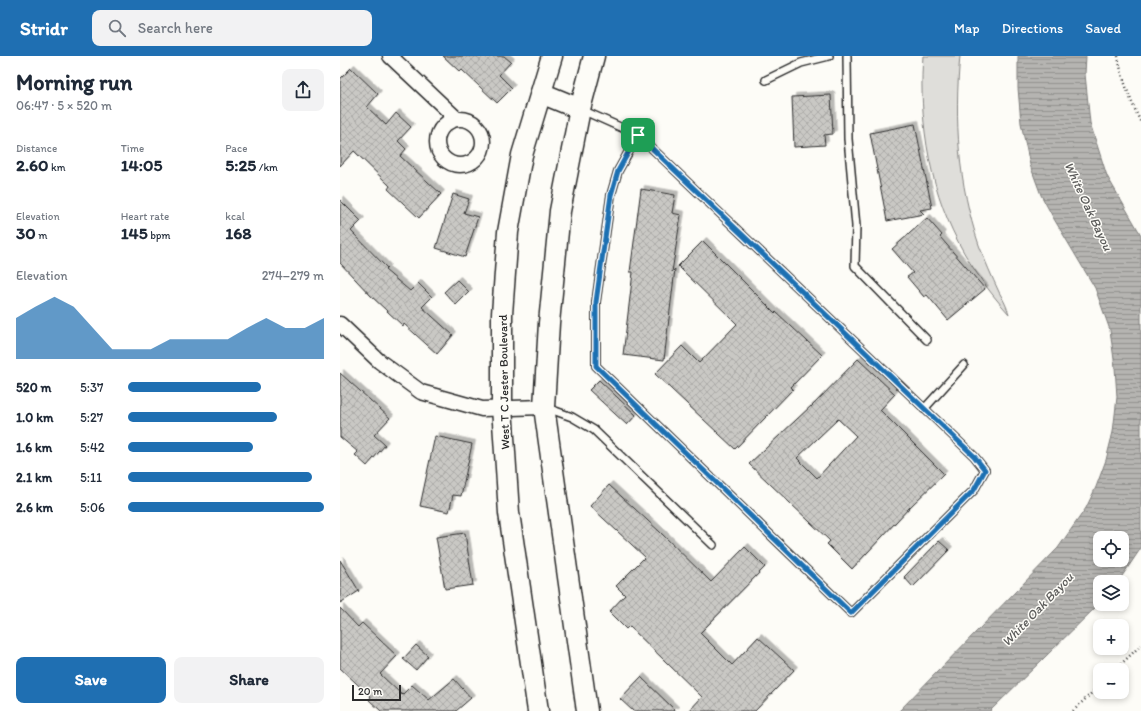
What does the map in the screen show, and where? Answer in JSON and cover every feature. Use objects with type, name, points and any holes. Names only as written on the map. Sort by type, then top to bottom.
[{"type":"main road","name":"West T C Jester Boulevard","points":[[538,711],[509,513],[502,407],[502,314],[508,232],[522,155],[552,56]]},
{"type":"main road","points":[[588,706],[544,407],[549,323],[560,211],[580,109],[594,56]]},
{"type":"main road","points":[[541,93],[580,109]]},
{"type":"street","points":[[390,56],[457,119]]},
{"type":"street","points":[[340,324],[378,361],[421,392],[482,409],[502,407],[544,407]]},
{"type":"lane","points":[[766,80],[801,63],[829,56]]},
{"type":"lane","points":[[847,56],[848,139],[856,226],[855,266],[927,340]]},
{"type":"lane","points":[[580,109],[638,135],[974,456],[985,470],[974,490],[851,613],[596,366],[596,302],[611,195],[618,171],[638,135]]},
{"type":"lane","points":[[924,409],[964,365]]},
{"type":"lane","points":[[544,407],[572,417],[594,430],[713,545]]},
{"type":"path","points":[[1118,56],[1120,71],[1129,99],[1141,123]]},
{"type":"path","points":[[1122,663],[1141,645]]},
{"type":"path","points":[[1073,711],[1093,692]]},
{"type":"shaded area","points":[[923,56],[960,56],[957,104],[958,128],[959,151],[966,198],[979,245],[1009,314],[992,294],[964,252],[952,230],[935,183],[929,158],[923,113]]},
{"type":"water","name":"White Oak Bayou","points":[[1018,56],[1086,56],[1085,74],[1090,123],[1107,176],[1141,235],[1141,548],[1129,566],[1129,531],[1093,531],[1093,567],[1128,567],[1123,575],[1093,575],[1093,610],[990,711],[899,711],[1058,548],[1086,508],[1096,487],[1106,460],[1113,432],[1117,397],[1110,330],[1095,288],[1041,195],[1030,165],[1021,123],[1018,88]]},
{"type":"building","points":[[443,56],[504,56],[511,62],[499,75],[512,88],[497,103],[462,70],[460,72]]},
{"type":"building","points":[[351,68],[378,94],[367,107],[386,125],[396,113],[411,127],[398,141],[406,149],[400,156],[441,194],[419,218],[388,189],[390,186],[354,151],[340,166],[340,79]]},
{"type":"building","points":[[831,95],[833,134],[824,135],[825,145],[794,147],[792,97]]},
{"type":"building","points":[[915,124],[932,208],[920,210],[924,214],[887,221],[870,133]]},
{"type":"building","points":[[641,189],[675,195],[672,213],[681,215],[672,272],[675,269],[664,360],[623,355],[633,272],[630,272]]},
{"type":"building","points":[[453,194],[469,199],[464,213],[478,217],[465,257],[436,248]]},
{"type":"building","points":[[340,200],[361,221],[351,231],[387,268],[385,270],[410,291],[418,283],[432,297],[422,307],[453,335],[437,354],[404,324],[403,326],[371,296],[340,263]]},
{"type":"building","points":[[927,218],[942,235],[940,237],[985,289],[948,320],[927,295],[924,297],[907,277],[913,273],[892,249]]},
{"type":"building","points":[[703,241],[775,313],[776,312],[822,355],[791,387],[793,389],[735,449],[655,374],[682,346],[699,363],[737,324],[678,266]]},
{"type":"building","points":[[457,280],[469,292],[456,305],[444,292]]},
{"type":"building","points":[[858,359],[895,394],[880,410],[944,474],[910,507],[852,569],[827,544],[830,541],[749,464],[811,407]],"holes":[[[838,419],[856,436],[817,478],[797,458]]]},
{"type":"building","points":[[340,373],[390,418],[374,435],[385,445],[367,466],[355,455],[358,452],[340,437]]},
{"type":"building","points":[[599,380],[636,415],[627,425],[589,390]]},
{"type":"building","points":[[435,436],[472,444],[461,496],[453,495],[449,512],[420,506]]},
{"type":"building","points":[[609,485],[711,582],[745,547],[765,567],[700,633],[732,665],[758,637],[794,670],[755,711],[689,711],[702,697],[629,626],[626,629],[609,612],[625,595],[616,586],[645,557],[590,506]]},
{"type":"building","points":[[465,533],[473,585],[445,589],[436,537]]},
{"type":"building","points":[[939,541],[949,550],[913,587],[904,577]]},
{"type":"building","points":[[340,560],[359,591],[340,603]]},
{"type":"building","points":[[340,608],[358,627],[362,623],[397,656],[380,674],[402,695],[412,685],[429,700],[454,679],[471,698],[456,711],[381,711],[369,700],[371,697],[340,668]]},
{"type":"building","points":[[416,645],[428,656],[416,670],[403,659]]},
{"type":"building","points":[[641,677],[676,711],[633,711],[620,699]]},
{"type":"route","points":[[638,135],[974,456],[985,470],[974,490],[851,613],[596,366],[596,302],[608,210],[618,171],[638,135]]}]
